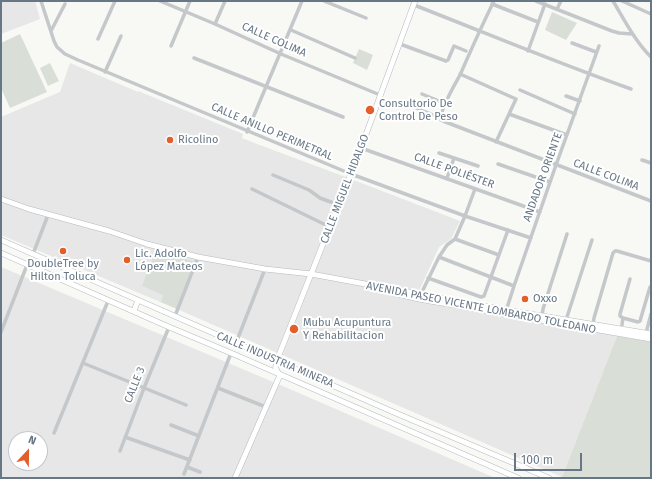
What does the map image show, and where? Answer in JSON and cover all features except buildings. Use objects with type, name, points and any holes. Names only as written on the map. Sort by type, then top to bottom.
[{"type":"main road","name":"CALLE MIGUEL HIDALGO","points":[[277,360],[351,174],[415,3]]},
{"type":"main road","name":"AVENIDA PASEO VICENTE LOMBARDO TOLEDANO","points":[[1,199],[48,215],[108,231],[147,244],[198,257],[265,269],[311,274],[420,297],[621,332],[649,334]]},
{"type":"main road","name":"CALLE INDUSTRIA MINERA","points":[[1,240],[549,478]]},
{"type":"main road","name":"CALLE INDUSTRIA MINERA","points":[[1,254],[518,478]]},
{"type":"main road","points":[[134,311],[138,300]]},
{"type":"main road","name":"AVENIDA PASEO VICENTE LOMBARDO TOLEDANO","points":[[506,312],[593,324],[651,340]]},
{"type":"main road","points":[[235,478],[280,375],[275,366],[277,360]]},
{"type":"street","points":[[98,40],[115,1]]},
{"type":"street","name":"CALLE COLIMA","points":[[160,1],[380,95]]},
{"type":"street","points":[[171,46],[190,1]]},
{"type":"street","points":[[215,24],[225,1]]},
{"type":"street","points":[[247,132],[302,1]]},
{"type":"street","points":[[324,1],[366,18]]},
{"type":"street","points":[[536,1],[612,31],[632,34]]},
{"type":"street","points":[[558,10],[561,1]]},
{"type":"street","points":[[614,1],[632,34],[651,57]]},
{"type":"street","points":[[622,1],[651,14]]},
{"type":"street","name":"CALLE ANILLO PERIMETRAL","points":[[42,2],[54,41],[60,50],[78,60],[247,132],[351,174],[465,216],[531,238]]},
{"type":"street","points":[[402,102],[440,118],[493,2],[538,22]]},
{"type":"street","points":[[415,3],[480,31],[631,89]]},
{"type":"street","points":[[51,31],[65,4]]},
{"type":"street","points":[[528,50],[545,4]]},
{"type":"street","points":[[290,30],[356,58]]},
{"type":"street","points":[[105,72],[121,36]]},
{"type":"street","points":[[572,43],[596,52]]},
{"type":"street","points":[[400,44],[446,61],[448,60],[454,46],[466,51]]},
{"type":"street","name":"ANDADOR ORIENTE","points":[[506,312],[550,182],[599,46]]},
{"type":"street","points":[[194,58],[343,117]]},
{"type":"street","points":[[460,74],[516,99],[496,142]]},
{"type":"street","points":[[520,90],[575,114]]},
{"type":"street","points":[[422,94],[446,104]]},
{"type":"street","points":[[566,96],[580,101]]},
{"type":"street","points":[[509,114],[567,135]]},
{"type":"street","name":"CALLE COLIMA","points":[[440,118],[443,122],[651,201]]},
{"type":"street","name":"CALLE POLIÉSTER","points":[[361,148],[540,212]]},
{"type":"street","points":[[439,153],[478,166]]},
{"type":"street","points":[[447,178],[454,158]]},
{"type":"street","points":[[642,160],[651,163]]},
{"type":"street","points":[[498,164],[550,182]]},
{"type":"street","points":[[273,175],[309,190],[320,198],[339,205]]},
{"type":"street","points":[[252,189],[330,227]]},
{"type":"street","points":[[420,297],[439,257],[447,245],[455,239],[475,189]]},
{"type":"street","points":[[33,254],[48,215]]},
{"type":"street","points":[[428,278],[483,297],[508,230]]},
{"type":"street","points":[[542,316],[543,308],[567,234]]},
{"type":"street","points":[[455,239],[499,255]]},
{"type":"street","points":[[566,320],[592,240]]},
{"type":"street","points":[[593,324],[613,253],[617,251],[651,261]]},
{"type":"street","points":[[175,316],[198,257]]},
{"type":"street","points":[[439,257],[514,286]]},
{"type":"street","points":[[1,332],[27,265]]},
{"type":"street","points":[[236,343],[265,269]]},
{"type":"street","points":[[621,332],[623,318],[620,314],[630,280]]},
{"type":"street","points":[[623,318],[638,322],[640,321],[650,287]]},
{"type":"street","points":[[54,433],[108,301]]},
{"type":"street","points":[[649,334],[651,314]]},
{"type":"street","name":"CALLE 3","points":[[120,451],[168,327]]},
{"type":"street","name":"CALLE INDUSTRIA MINERA","points":[[184,474],[231,354]]},
{"type":"street","points":[[83,363],[186,405]]},
{"type":"street","points":[[218,388],[266,407]]},
{"type":"street","points":[[171,425],[199,436]]},
{"type":"street","points":[[125,437],[190,460]]},
{"type":"street","points":[[187,467],[200,472]]},
{"type":"shaded area","points":[[1,1],[35,1],[40,19],[1,34]]},
{"type":"shaded area","points":[[552,12],[577,23],[566,40],[545,30]]},
{"type":"shaded area","points":[[20,34],[47,92],[10,108],[1,88],[1,43]]},
{"type":"shaded area","points":[[359,49],[373,55],[367,70],[353,63]]},
{"type":"shaded area","points":[[50,63],[59,81],[48,86],[40,68]]},
{"type":"shaded area","points":[[70,63],[243,134],[242,138],[460,221],[451,239],[439,247],[419,291],[617,336],[562,477],[177,309],[1,235],[1,117],[60,92]]},
{"type":"shaded area","points":[[155,252],[194,261],[177,309],[161,302],[163,295],[142,286]]},
{"type":"shaded area","points":[[1,267],[285,387],[495,478],[1,478]]},
{"type":"shaded area","points":[[617,336],[651,342],[651,478],[562,477]]},
{"type":"place","name":"Consultorio De Control De Peso","points":[[370,110]]},
{"type":"place","name":"Ricolino","points":[[170,140]]},
{"type":"place","name":"DoubleTree by Hilton Toluca","points":[[63,251]]},
{"type":"place","name":"Lic. Adolfo López Mateos","points":[[127,260]]},
{"type":"place","name":"Oxxo","points":[[525,299]]},
{"type":"place","name":"Mubu Acupuntura Y Rehabilitacion","points":[[294,329]]}]
